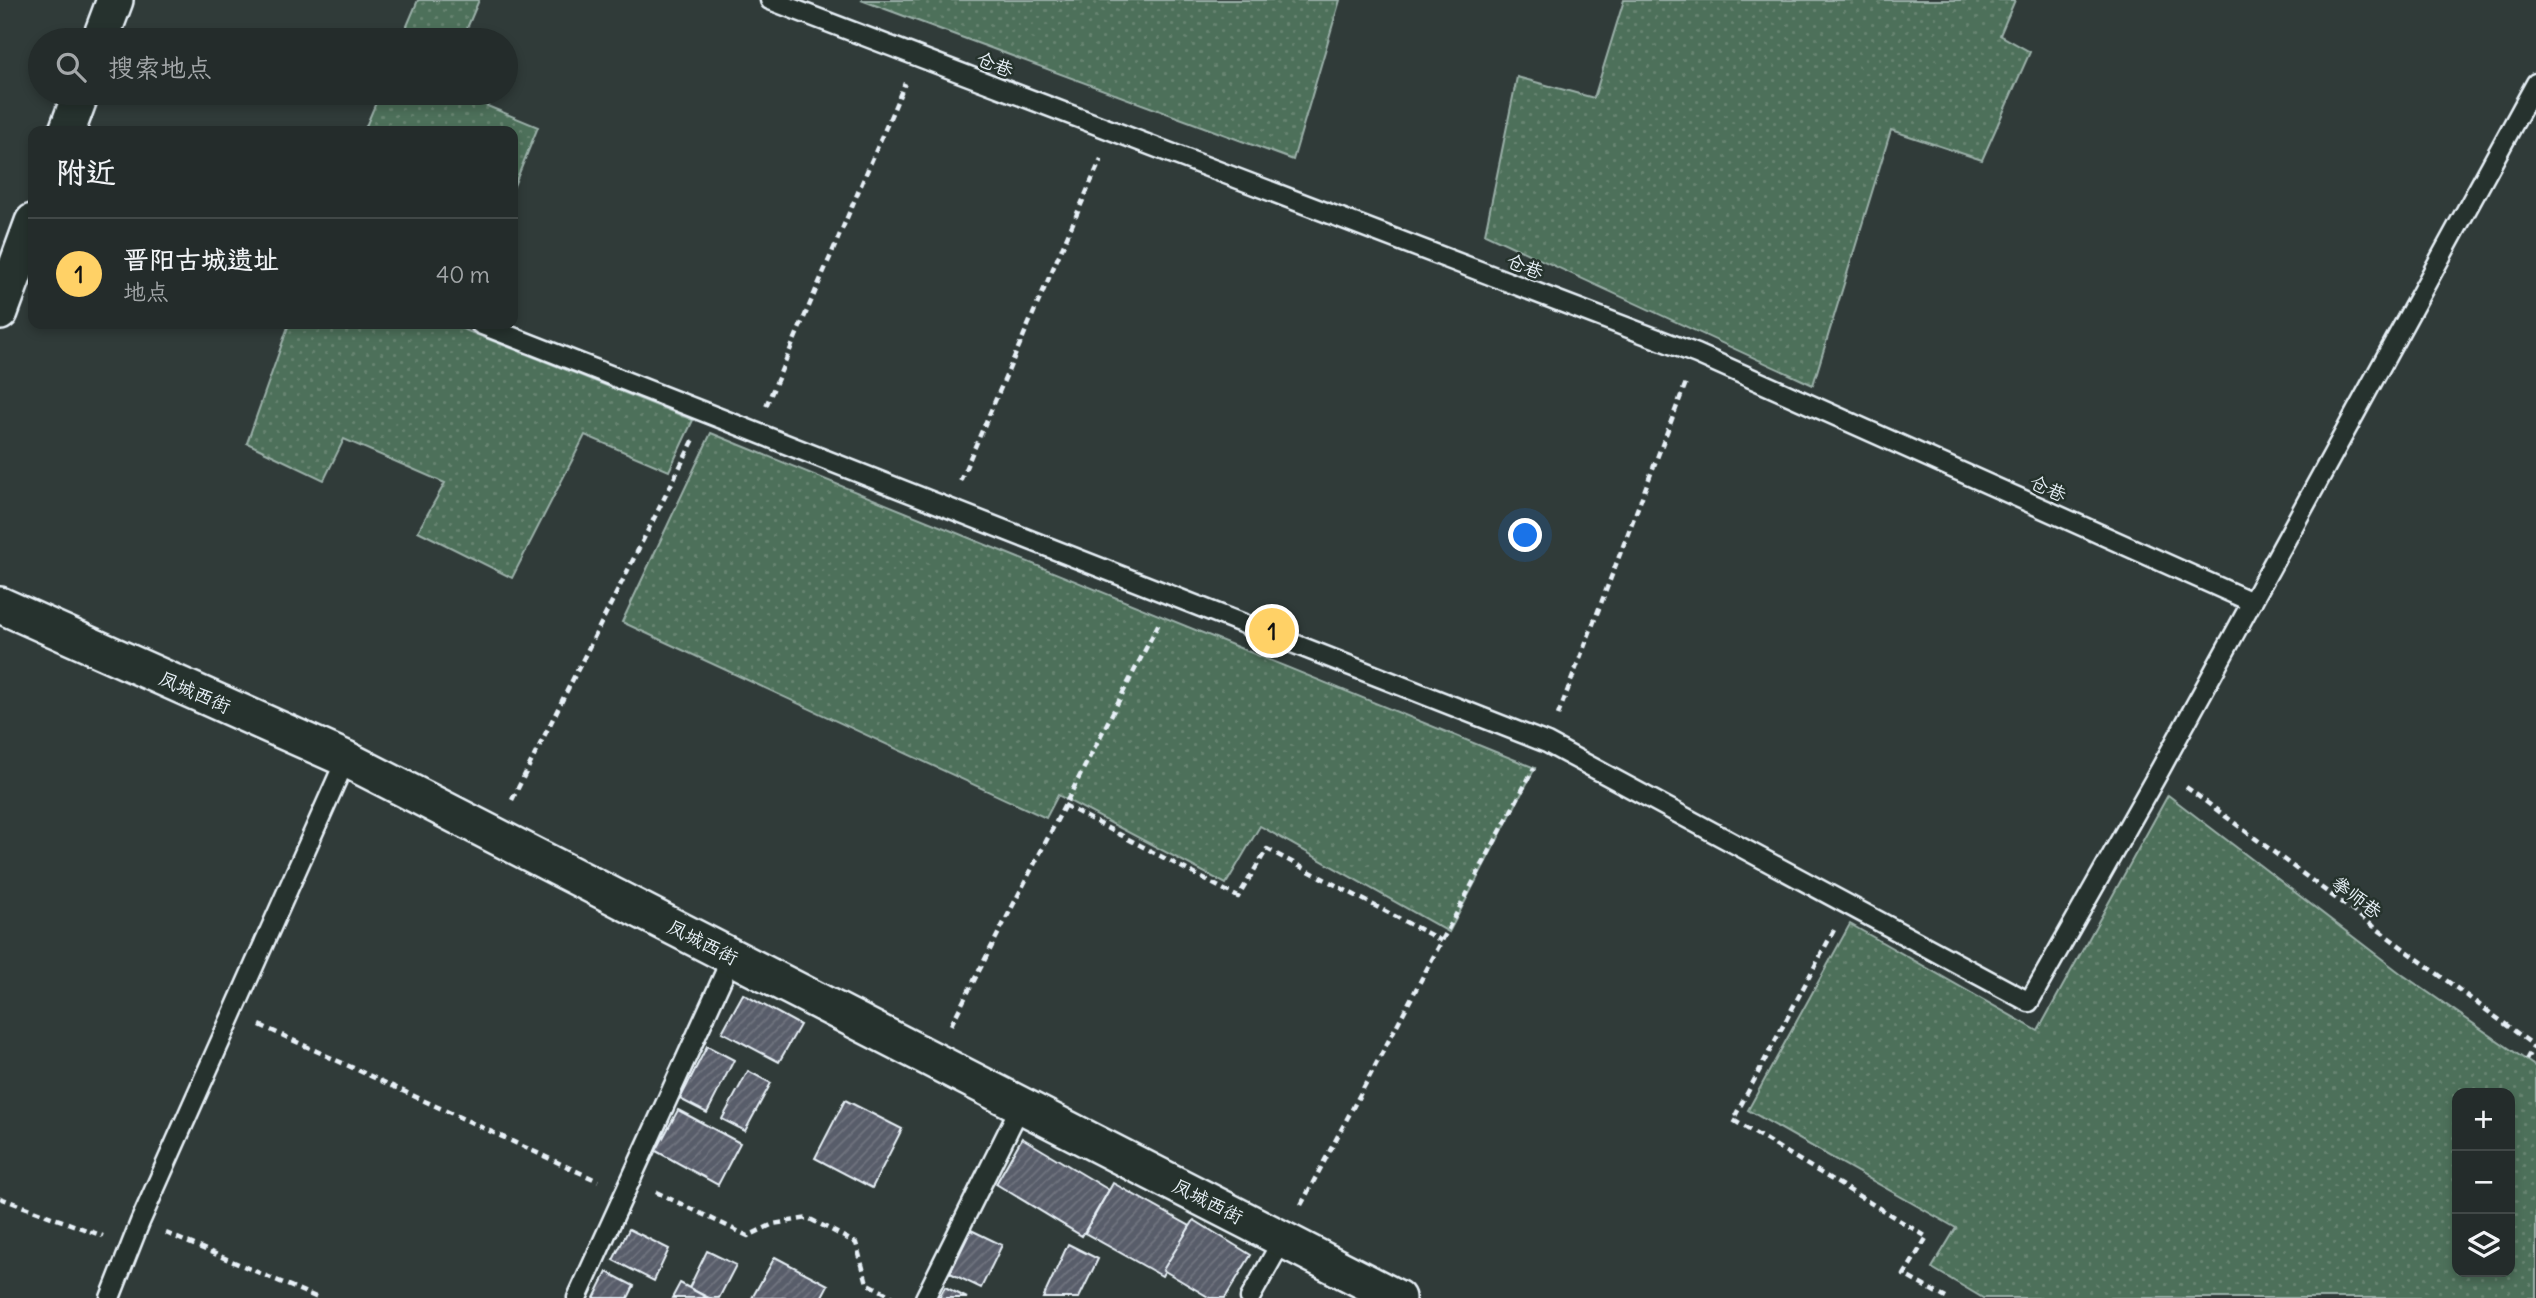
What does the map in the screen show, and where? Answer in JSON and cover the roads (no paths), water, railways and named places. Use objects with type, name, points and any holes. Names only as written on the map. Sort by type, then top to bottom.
[{"type":"street","points":[[104,28],[115,0]]},
{"type":"street","points":[[68,126],[76,105]]},
{"type":"street","points":[[0,312],[28,236]]},
{"type":"street","name":"凤城西街","points":[[0,605],[346,759],[1397,1298]]},
{"type":"lane","name":"仓巷","points":[[770,0],[1697,354],[2252,603]]},
{"type":"lane","points":[[493,329],[1547,743],[2029,1002],[2161,768],[2536,83]]},
{"type":"lane","points":[[110,1298],[139,1222],[346,759]]},
{"type":"lane","points":[[577,1298],[732,957]]},
{"type":"lane","points":[[925,1298],[1021,1105]]},
{"type":"lane","points":[[1250,1298],[1283,1240]]},
{"type":"place","name":"晋阳古城遗址","points":[[1272,631]]}]
